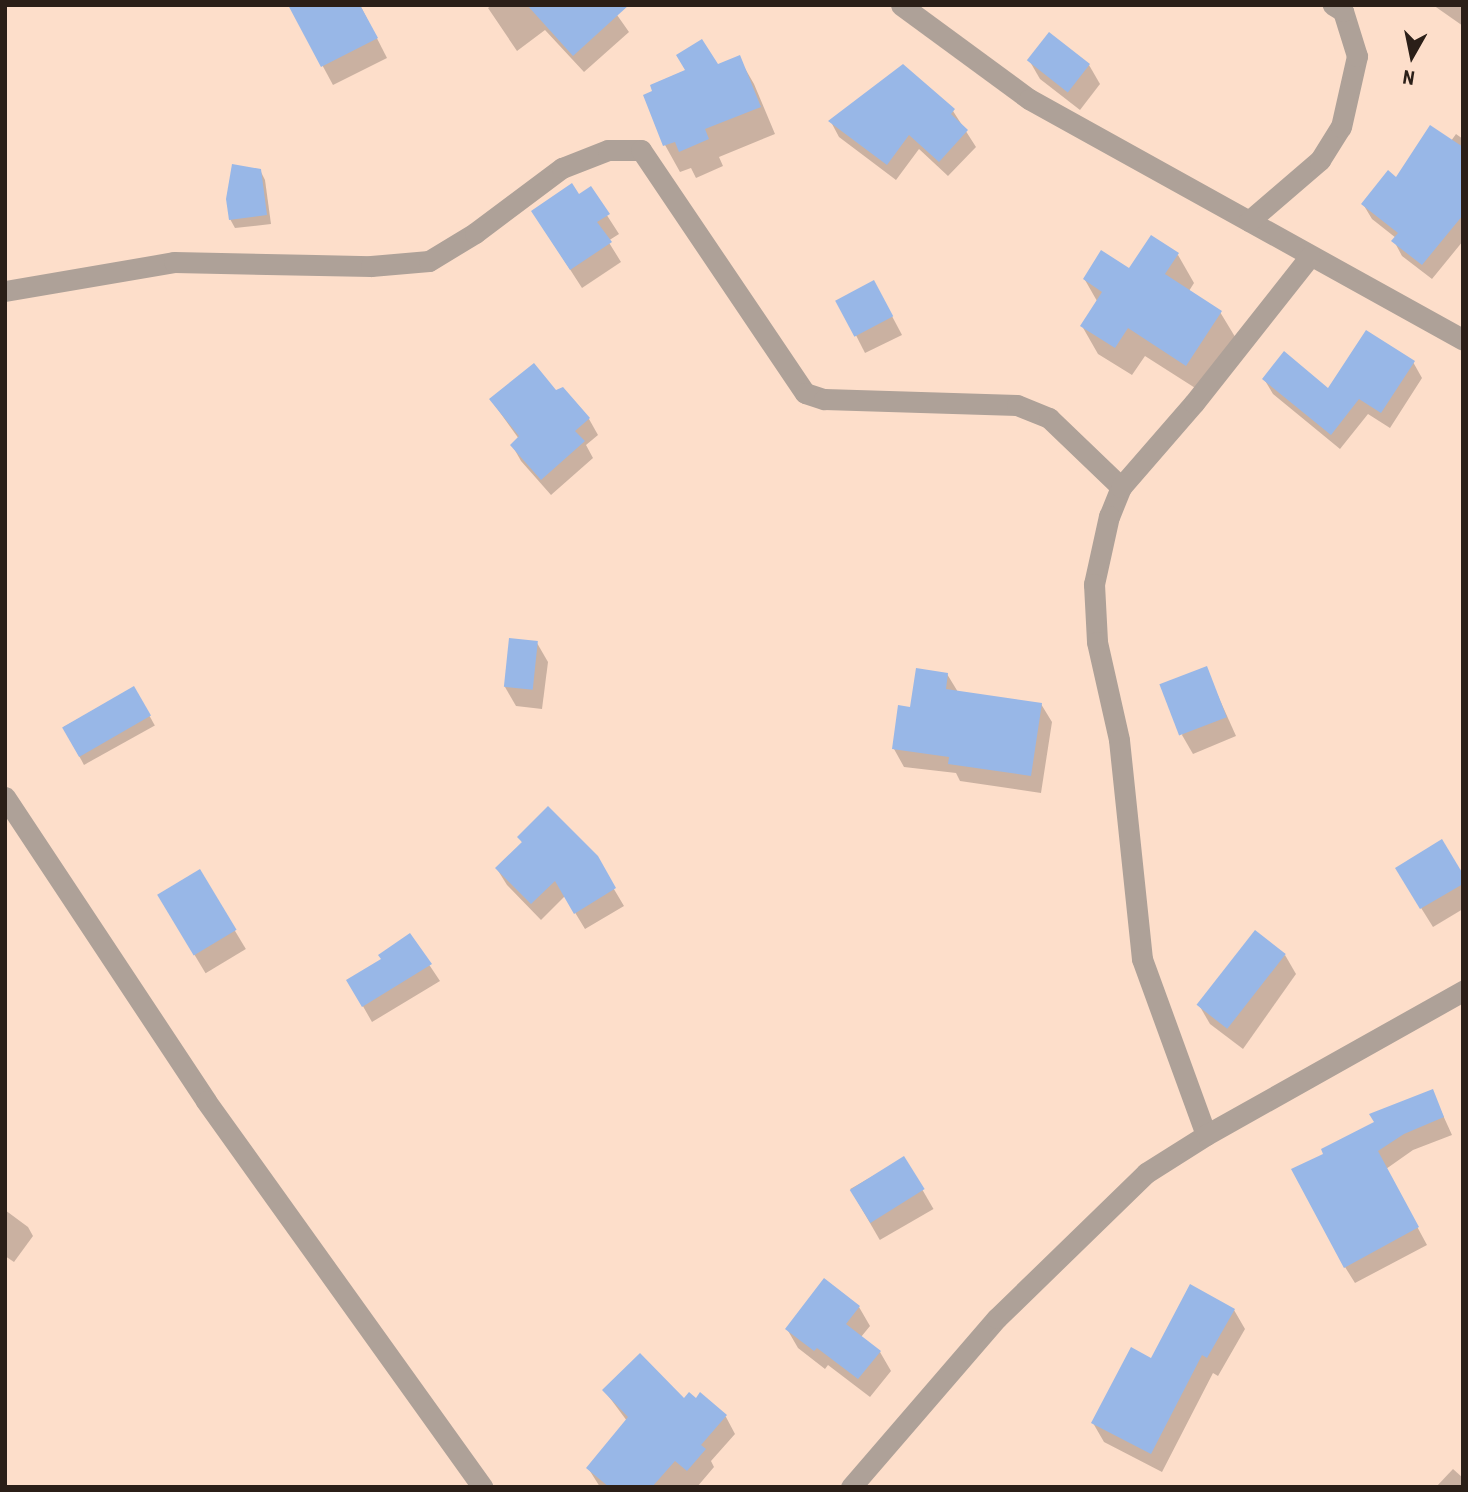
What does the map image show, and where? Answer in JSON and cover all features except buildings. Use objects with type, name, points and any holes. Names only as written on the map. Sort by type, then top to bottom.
[{"type":"street","points":[[901,5],[1030,99],[1463,340]]},
{"type":"street","points":[[1249,222],[1320,160],[1340,127],[1357,56],[1343,11],[1333,5]]},
{"type":"street","points":[[5,291],[174,262],[371,265],[429,261],[475,233],[562,168],[608,150],[641,149],[805,393],[824,399],[1017,405],[1049,418],[1121,487]]},
{"type":"street","points":[[1206,1135],[1142,959],[1119,740],[1097,642],[1094,584],[1109,516],[1121,487],[1194,402],[1310,256]]},
{"type":"street","points":[[5,797],[206,1101],[482,1487]]},
{"type":"street","points":[[851,1487],[997,1318],[1146,1173],[1206,1135],[1463,991]]}]
